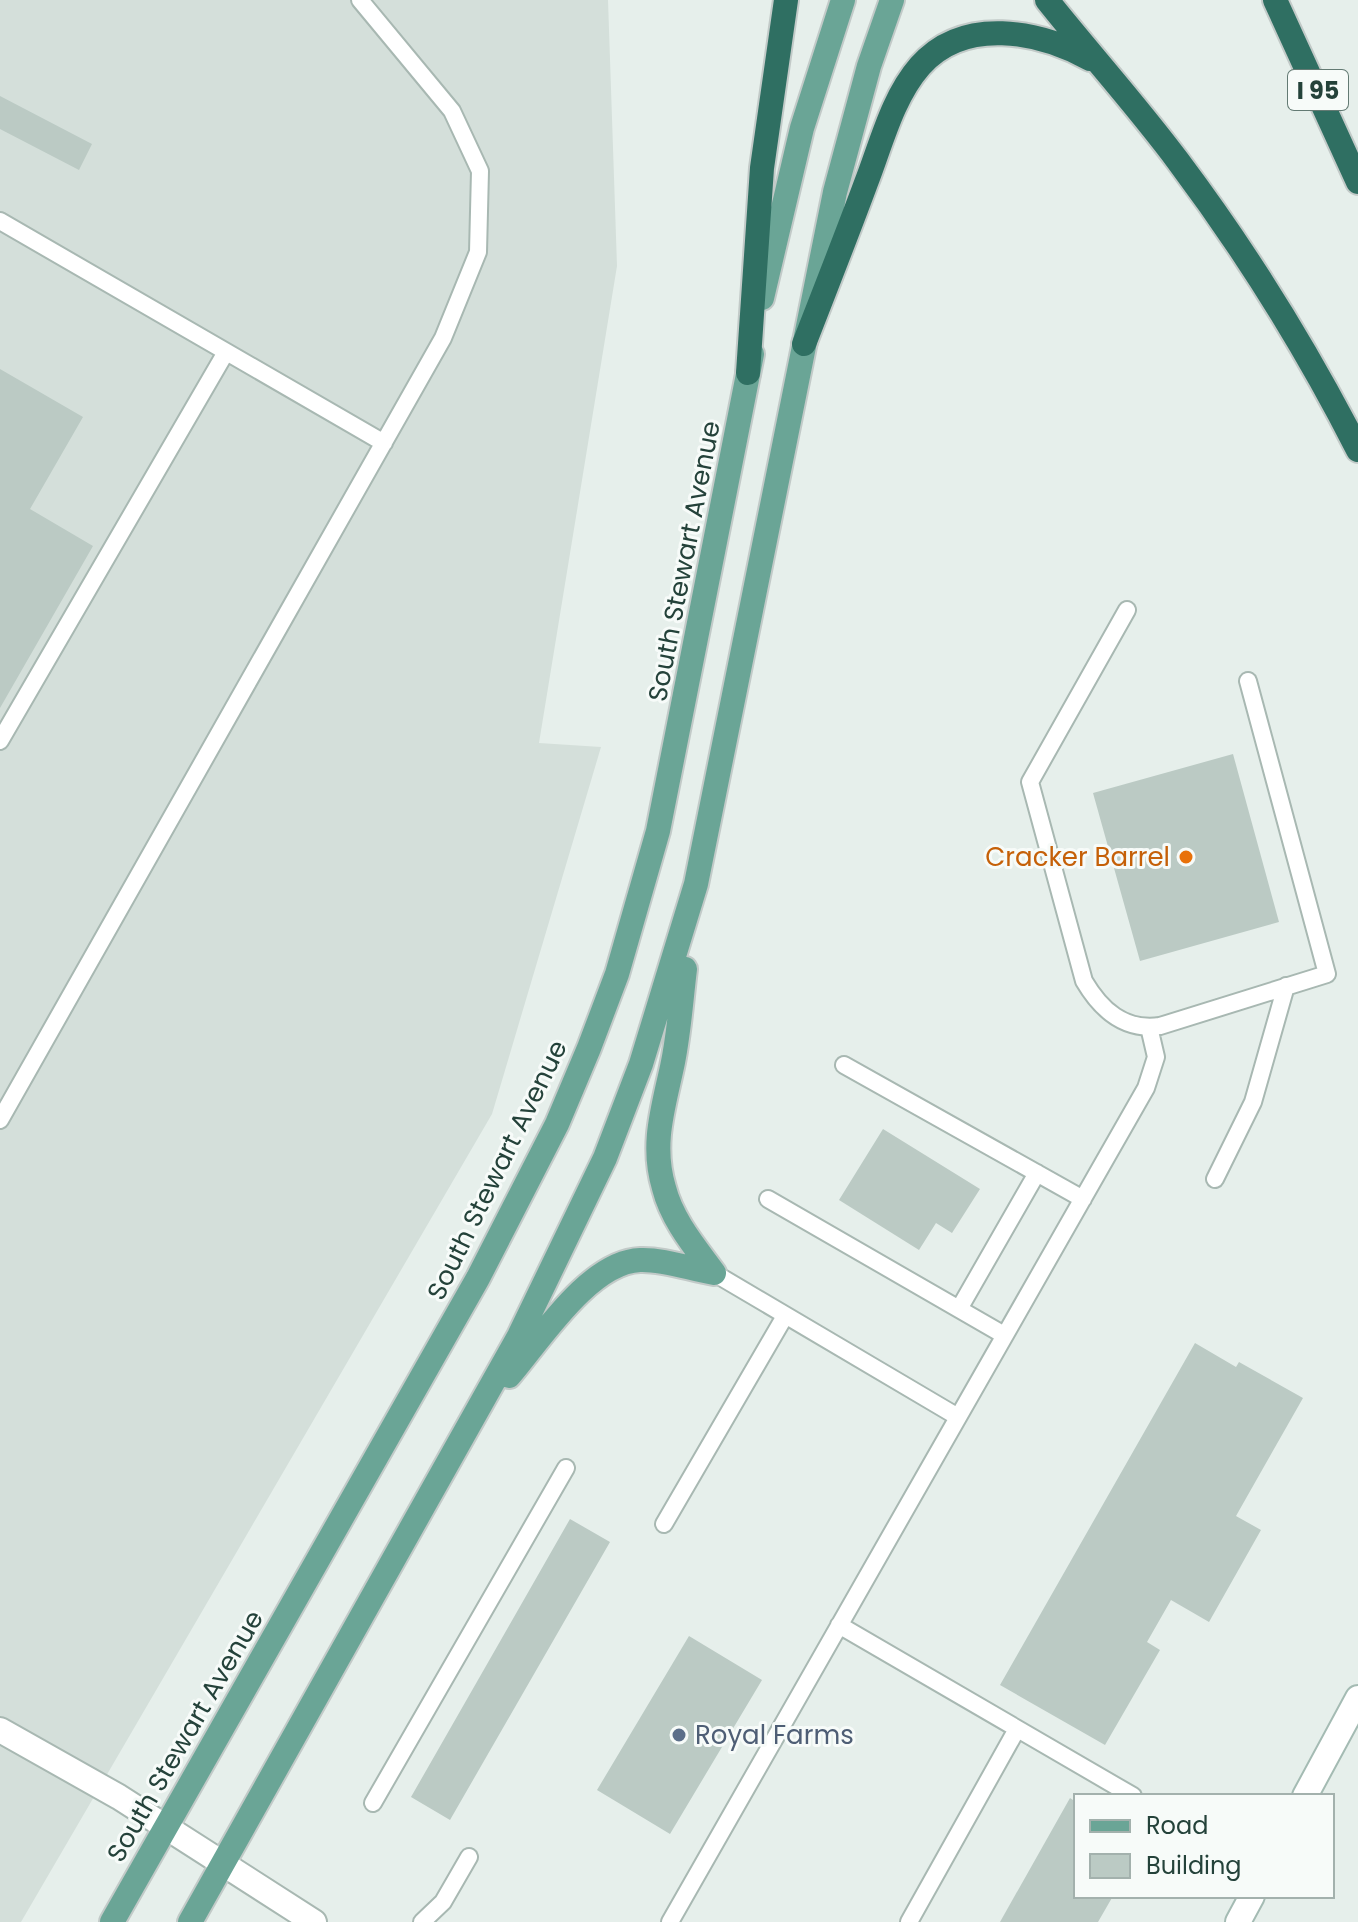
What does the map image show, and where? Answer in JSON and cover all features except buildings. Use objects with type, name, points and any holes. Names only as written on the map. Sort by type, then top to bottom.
[{"type":"highway","points":[[748,373],[762,168],[786,0]]},
{"type":"highway","points":[[1047,0],[1177,159],[1249,262],[1304,348],[1358,450]]},
{"type":"highway","name":"I 95","points":[[1275,0],[1358,182]]},
{"type":"highway","points":[[804,344],[884,136],[908,83],[920,66],[949,45],[986,33],[1006,32],[1048,40],[1098,63]]},
{"type":"main road","name":"South Stewart Avenue","points":[[112,1922],[478,1278],[557,1124],[589,1048],[638,906],[662,817],[786,190],[824,52],[843,0]]},
{"type":"main road","points":[[714,1273],[673,1211],[664,1190],[657,1154],[657,1129],[672,1066],[696,884],[804,344],[848,140],[892,0]]},
{"type":"main road","points":[[190,1922],[561,1256],[605,1158],[670,978],[696,884]]},
{"type":"main road","points":[[471,1421],[576,1298],[605,1271],[639,1260],[714,1273]]},
{"type":"street","points":[[1306,1794],[1358,1698]]},
{"type":"street","points":[[0,1730],[119,1797],[314,1922]]},
{"type":"street","points":[[1238,1922],[1251,1898]]},
{"type":"lane","points":[[0,1120],[443,338],[478,252],[480,171],[452,111],[360,0]]},
{"type":"lane","points":[[0,221],[384,443]]},
{"type":"lane","points":[[0,741],[226,352]]},
{"type":"lane","points":[[1127,610],[1030,782],[1084,981],[1100,1006],[1135,1026],[1149,1027],[1327,974],[1248,681]]},
{"type":"lane","points":[[1215,1179],[1253,1102],[1286,986]]},
{"type":"lane","points":[[670,1922],[1083,1199],[1152,1072],[1156,1057],[1149,1027]]},
{"type":"lane","points":[[844,1065],[1083,1199]]},
{"type":"lane","points":[[959,1309],[1037,1173]]},
{"type":"lane","points":[[768,1199],[1004,1335]]},
{"type":"lane","points":[[714,1273],[958,1417]]},
{"type":"lane","points":[[664,1524],[785,1316]]},
{"type":"lane","points":[[373,1803],[566,1468]]},
{"type":"lane","points":[[839,1625],[1130,1794]]},
{"type":"lane","points":[[909,1922],[1017,1729]]},
{"type":"lane","points":[[422,1922],[443,1902],[469,1857]]},
{"type":"shaded area","points":[[0,0],[608,0],[617,266],[539,743],[601,747],[492,1114],[21,1922],[0,1922]]},
{"type":"place","name":"Cracker Barrel","points":[[1186,857]]},
{"type":"place","name":"Royal Farms","points":[[679,1735]]}]
